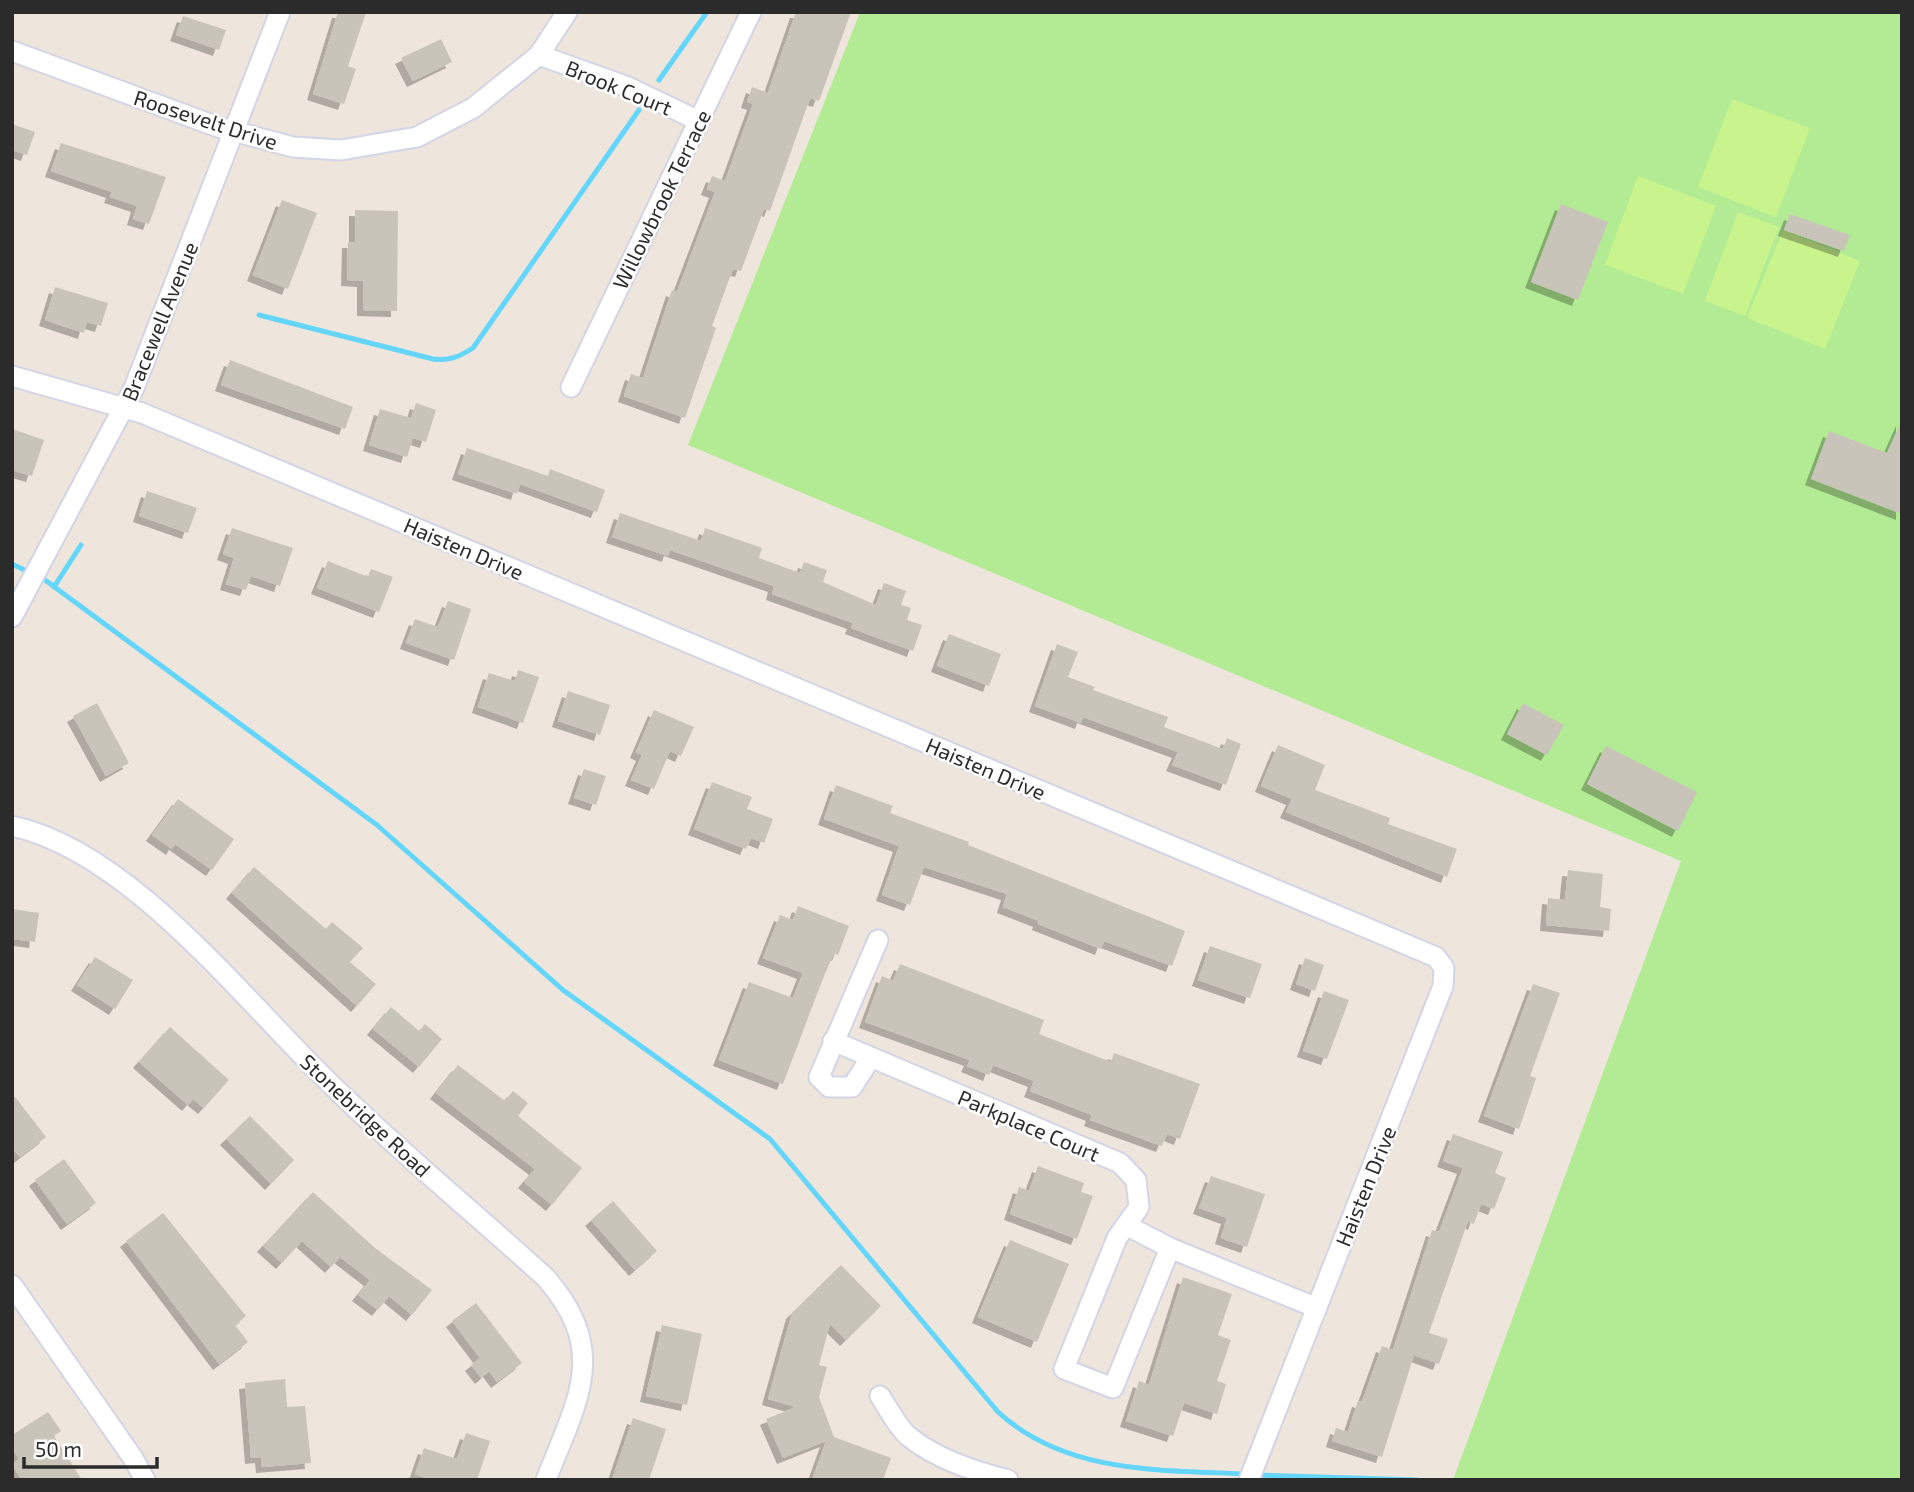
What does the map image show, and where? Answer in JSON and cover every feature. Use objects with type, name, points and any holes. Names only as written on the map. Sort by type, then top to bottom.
[{"type":"street","name":"Bracewell Avenue","points":[[12,617],[124,407],[280,12]]},
{"type":"street","name":"Roosevelt Drive","points":[[12,51],[234,131],[317,150],[367,148],[417,137],[473,108],[539,55],[567,12]]},
{"type":"street","name":"Willowbrook Terrace","points":[[571,387],[751,12]]},
{"type":"street","name":"Brook Court","points":[[539,55],[628,87],[699,121]]},
{"type":"street","name":"Haisten Drive","points":[[12,376],[124,407],[1436,957],[1444,968],[1445,981],[1249,1480]]},
{"type":"street","name":"Stonebridge Road","points":[[12,826],[79,851],[124,883],[196,948],[339,1093],[546,1278],[561,1296],[579,1329],[584,1348],[583,1367],[574,1409],[546,1480]]},
{"type":"street","points":[[870,1059],[852,1087],[829,1087],[819,1077],[877,940]]},
{"type":"street","name":"Parkplace Court","points":[[833,1041],[1120,1163],[1132,1173],[1139,1188],[1139,1207],[1117,1238],[1064,1369],[1113,1388],[1170,1248]]},
{"type":"street","points":[[1126,1225],[1170,1248],[1317,1308]]},
{"type":"street","points":[[12,1285],[133,1458],[145,1480]]},
{"type":"street","points":[[880,1395],[907,1435],[943,1457],[975,1471],[1009,1480]]},
{"type":"green space","points":[[854,12],[1902,12],[1902,1480],[1453,1480],[1681,861],[688,445],[859,15]]},
{"type":"green space","points":[[1732,99],[1810,128],[1776,217],[1698,187]]},
{"type":"green space","points":[[1638,176],[1716,206],[1683,294],[1605,265]]},
{"type":"green space","points":[[1738,212],[1779,227],[1745,316],[1705,301]]},
{"type":"green space","points":[[1783,230],[1860,261],[1825,349],[1747,318]]},
{"type":"building","points":[[338,12],[366,12],[348,66],[356,69],[344,104],[313,94]]},
{"type":"building","points":[[796,12],[851,12],[819,101],[810,98],[770,211],[764,209],[741,271],[733,269],[712,326],[716,328],[685,418],[624,396],[631,374],[643,378],[672,290],[677,292],[715,192],[707,189],[712,176],[725,181],[753,104],[747,102],[752,87],[768,93]]},
{"type":"building","points":[[183,16],[226,30],[219,50],[176,35]]},
{"type":"building","points":[[441,39],[452,62],[413,81],[401,58]]},
{"type":"building","points":[[12,124],[35,132],[27,155],[12,150]]},
{"type":"building","points":[[61,143],[166,177],[149,224],[133,219],[137,206],[110,197],[112,192],[51,171]]},
{"type":"building","points":[[282,200],[317,213],[288,289],[253,275]]},
{"type":"building","points":[[1561,204],[1608,222],[1578,300],[1531,282]]},
{"type":"building","points":[[355,210],[398,211],[397,311],[363,310],[363,281],[347,280],[348,242],[355,242]]},
{"type":"building","points":[[1790,214],[1850,235],[1844,251],[1784,230]]},
{"type":"building","points":[[55,287],[108,303],[101,326],[87,322],[84,333],[45,320]]},
{"type":"building","points":[[230,360],[353,407],[345,429],[221,385]]},
{"type":"building","points":[[416,403],[436,410],[426,442],[413,438],[407,457],[369,445],[380,409],[411,418]]},
{"type":"building","points":[[1902,420],[1902,514],[1811,479],[1829,431],[1887,453]]},
{"type":"building","points":[[12,429],[44,440],[32,476],[12,470]]},
{"type":"building","points":[[467,448],[548,476],[550,469],[605,490],[597,512],[520,484],[517,494],[458,474]]},
{"type":"building","points":[[147,491],[197,508],[188,533],[139,516]]},
{"type":"building","points":[[620,513],[701,541],[705,528],[762,548],[759,558],[800,573],[804,562],[827,570],[823,582],[876,605],[884,583],[906,591],[901,605],[911,608],[907,620],[922,625],[913,651],[851,628],[853,623],[772,594],[774,586],[670,550],[668,556],[612,537]]},
{"type":"building","points":[[232,528],[293,548],[280,586],[251,576],[246,590],[226,584],[234,558],[223,554]]},
{"type":"building","points":[[328,561],[368,577],[371,569],[393,577],[379,612],[317,588]]},
{"type":"building","points":[[448,601],[471,609],[454,660],[406,643],[415,619],[438,627]]},
{"type":"building","points":[[949,634],[1001,654],[989,686],[937,666]]},
{"type":"building","points":[[1057,644],[1078,652],[1068,677],[1095,687],[1093,690],[1168,717],[1164,727],[1223,749],[1227,738],[1241,744],[1226,785],[1172,765],[1178,752],[1083,717],[1081,723],[1035,706]]},
{"type":"building","points":[[518,670],[539,677],[523,723],[478,707],[489,673],[515,681]]},
{"type":"building","points":[[568,691],[610,705],[600,735],[558,721]]},
{"type":"building","points":[[97,703],[129,763],[106,776],[73,716]]},
{"type":"building","points":[[1523,703],[1564,725],[1547,755],[1507,734]]},
{"type":"building","points":[[654,710],[694,727],[681,756],[670,751],[654,789],[631,780],[642,755],[636,752]]},
{"type":"building","points":[[1278,745],[1325,765],[1315,790],[1390,818],[1388,824],[1457,849],[1447,877],[1286,812],[1292,799],[1261,786]]},
{"type":"building","points":[[1606,746],[1697,792],[1678,831],[1587,784]]},
{"type":"building","points":[[584,769],[606,776],[596,805],[574,798]]},
{"type":"building","points":[[712,782],[752,797],[747,809],[773,819],[764,843],[751,838],[746,849],[694,829]]},
{"type":"building","points":[[836,785],[893,806],[890,813],[969,842],[968,845],[1185,931],[1172,966],[1104,941],[1101,949],[1038,924],[1039,921],[1003,907],[1007,894],[924,867],[910,905],[882,895],[899,846],[824,819]]},
{"type":"building","points":[[178,799],[234,839],[212,870],[175,844],[172,849],[152,835]]},
{"type":"building","points":[[254,867],[326,929],[332,922],[363,948],[350,962],[376,984],[357,1006],[232,893]]},
{"type":"building","points":[[1568,870],[1603,874],[1600,907],[1611,909],[1609,931],[1546,925],[1548,898],[1565,900]]},
{"type":"building","points":[[798,906],[849,926],[838,955],[834,953],[822,981],[783,1084],[719,1060],[749,982],[793,998],[803,973],[763,958],[780,915],[793,920]]},
{"type":"building","points":[[12,909],[39,913],[35,942],[12,939]]},
{"type":"building","points":[[1210,946],[1262,964],[1250,998],[1198,980]]},
{"type":"building","points":[[95,957],[133,980],[115,1009],[77,985]]},
{"type":"building","points":[[1305,958],[1324,965],[1315,991],[1296,984]]},
{"type":"building","points":[[900,964],[1044,1020],[1039,1034],[1111,1062],[1114,1053],[1200,1084],[1180,1139],[1167,1134],[1162,1146],[1090,1120],[1092,1115],[1030,1091],[1034,1081],[993,1065],[989,1075],[967,1066],[970,1060],[865,1022],[882,976],[893,981]]},
{"type":"building","points":[[1533,984],[1560,993],[1530,1076],[1536,1078],[1519,1129],[1484,1116]]},
{"type":"building","points":[[1324,991],[1349,1000],[1327,1059],[1303,1051]]},
{"type":"building","points":[[391,1007],[419,1031],[425,1024],[442,1039],[419,1067],[373,1029]]},
{"type":"building","points":[[170,1027],[229,1080],[204,1108],[193,1099],[188,1105],[139,1062]]},
{"type":"building","points":[[458,1065],[505,1101],[513,1091],[528,1103],[518,1116],[582,1168],[552,1205],[524,1182],[535,1169],[436,1093]]},
{"type":"building","points":[[12,1093],[46,1137],[20,1157],[12,1148]]},
{"type":"building","points":[[250,1116],[294,1160],[271,1184],[226,1139]]},
{"type":"building","points":[[1453,1134],[1503,1152],[1495,1173],[1506,1178],[1494,1209],[1481,1204],[1474,1224],[1468,1221],[1429,1333],[1448,1339],[1439,1364],[1414,1355],[1382,1457],[1332,1441],[1336,1428],[1348,1432],[1382,1346],[1393,1350],[1432,1230],[1439,1232],[1463,1168],[1443,1161]]},
{"type":"building","points":[[64,1159],[96,1203],[67,1224],[35,1180]]},
{"type":"building","points":[[1038,1166],[1084,1183],[1081,1192],[1093,1196],[1077,1239],[1010,1214],[1019,1187],[1029,1191]]},
{"type":"building","points":[[1211,1176],[1265,1194],[1247,1247],[1221,1238],[1227,1218],[1199,1208]]},
{"type":"building","points":[[313,1192],[375,1248],[432,1290],[412,1315],[389,1296],[378,1310],[358,1295],[370,1280],[340,1257],[331,1267],[302,1241],[282,1263],[263,1246]]},
{"type":"building","points":[[613,1201],[657,1251],[635,1270],[591,1220]]},
{"type":"building","points":[[163,1213],[246,1316],[235,1325],[248,1342],[219,1364],[126,1241]]},
{"type":"building","points":[[1010,1240],[1069,1264],[1037,1342],[978,1317]]},
{"type":"building","points":[[841,1265],[881,1306],[846,1340],[830,1324],[819,1365],[827,1367],[819,1397],[834,1437],[891,1458],[883,1480],[812,1480],[826,1441],[783,1458],[766,1419],[796,1407],[768,1399],[792,1313]]},
{"type":"building","points":[[1183,1277],[1232,1294],[1218,1335],[1231,1340],[1217,1381],[1226,1384],[1217,1414],[1184,1403],[1173,1436],[1126,1421],[1139,1381],[1149,1385]]},
{"type":"building","points":[[476,1303],[522,1363],[497,1382],[489,1371],[481,1378],[471,1365],[480,1358],[452,1321]]},
{"type":"building","points":[[662,1325],[702,1334],[687,1405],[646,1396]]},
{"type":"building","points":[[285,1379],[287,1407],[305,1406],[311,1463],[262,1467],[261,1457],[251,1458],[245,1383]]},
{"type":"building","points":[[48,1412],[61,1431],[54,1436],[82,1480],[22,1480],[12,1465],[19,1459],[12,1448],[12,1435]]},
{"type":"building","points":[[633,1418],[666,1429],[649,1480],[612,1480]]},
{"type":"building","points":[[466,1433],[490,1441],[477,1480],[431,1480],[415,1474],[424,1448],[457,1459]]},
{"type":"waterway","points":[[659,80],[707,12]]},
{"type":"waterway","points":[[259,315],[433,359],[449,359],[463,354],[473,348],[639,110]]},
{"type":"waterway","points":[[54,587],[81,545]]},
{"type":"waterway","points":[[12,564],[45,580],[377,825],[563,990],[770,1139],[998,1412],[1025,1432],[1053,1447],[1115,1465],[1247,1474]]},
{"type":"waterway","points":[[1257,1475],[1418,1480]]}]
